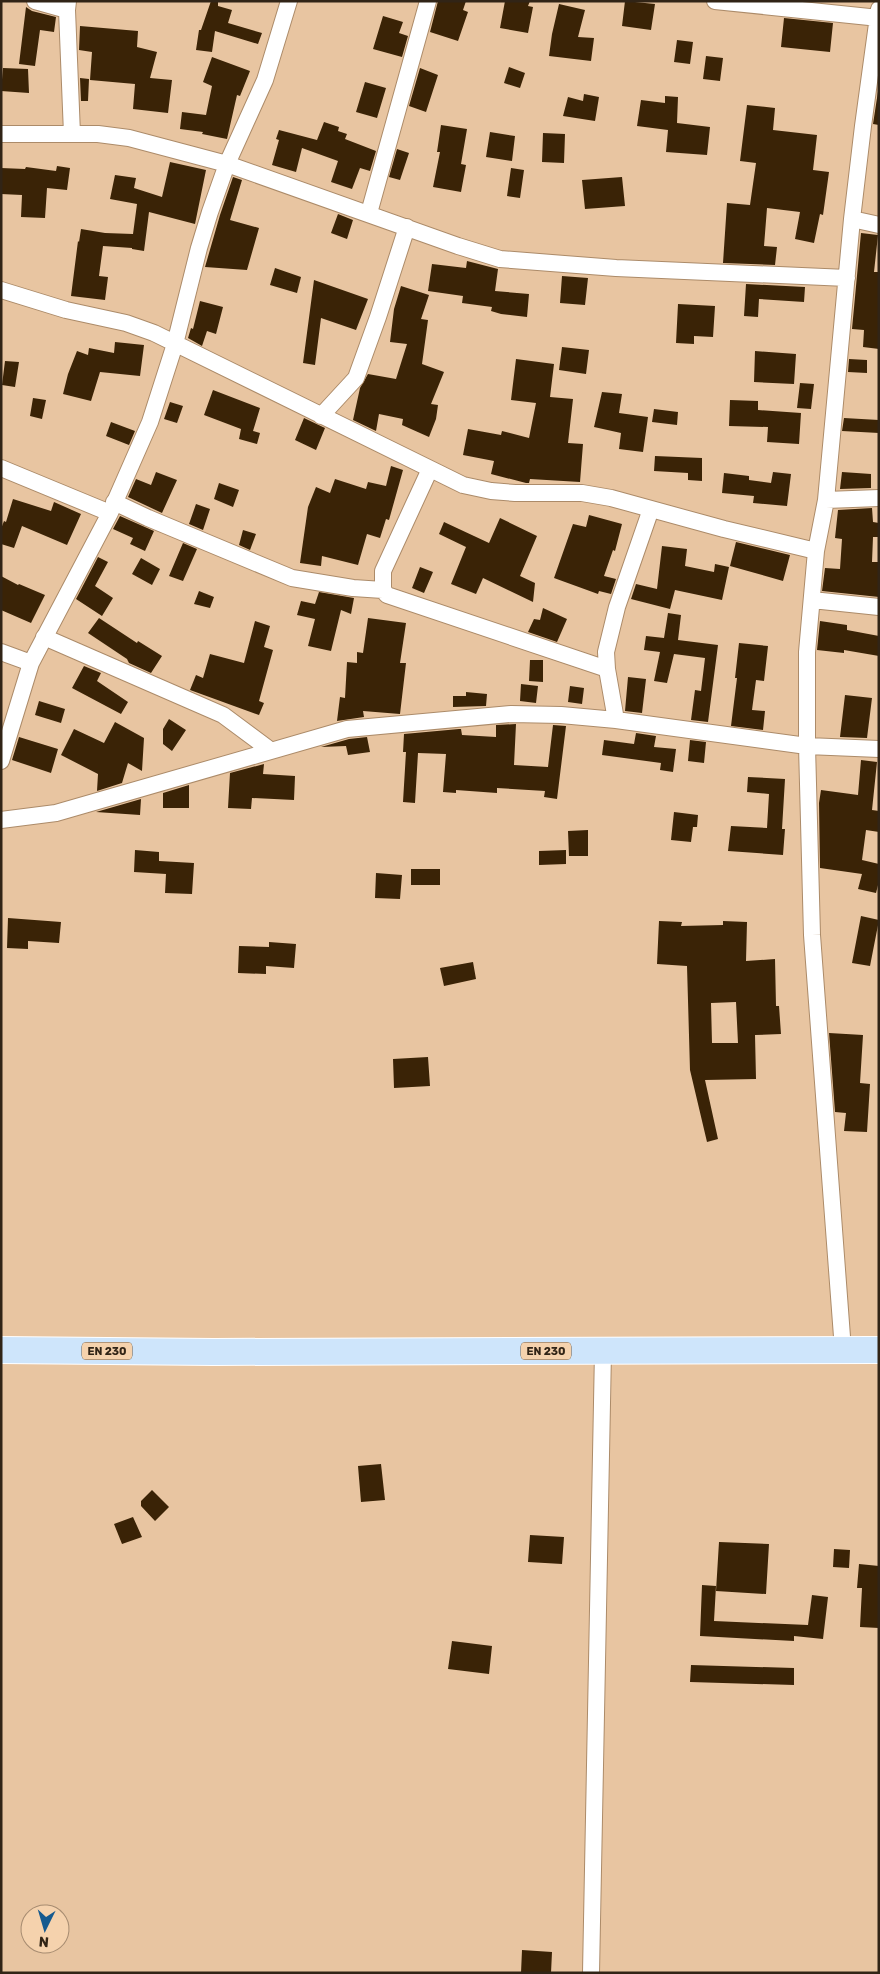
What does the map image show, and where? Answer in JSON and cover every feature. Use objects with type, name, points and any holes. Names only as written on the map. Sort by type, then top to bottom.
[{"type":"main road","name":"EN 230","points":[[1,1350],[214,1352],[879,1350]]},
{"type":"street","points":[[35,1],[68,5],[72,134]]},
{"type":"street","points":[[1,761],[31,663],[112,507],[150,422],[175,344],[198,248],[227,164],[265,80],[289,1]]},
{"type":"street","points":[[369,213],[428,1]]},
{"type":"street","points":[[715,1],[878,15],[871,127],[852,219],[826,500],[816,551],[807,652],[807,746],[812,935],[843,1350]]},
{"type":"street","points":[[1,134],[98,134],[129,138],[227,164],[500,259],[616,268],[847,278]]},
{"type":"street","points":[[852,219],[879,225]]},
{"type":"street","points":[[321,416],[356,378],[407,227]]},
{"type":"street","points":[[1,290],[66,310],[126,323],[154,333],[463,485],[491,491],[582,493],[611,498],[816,551]]},
{"type":"street","points":[[1,468],[148,518],[292,578],[353,588],[383,590]]},
{"type":"street","points":[[430,469],[383,571],[383,590],[387,595],[607,669]]},
{"type":"street","points":[[826,500],[879,498]]},
{"type":"street","points":[[616,720],[606,652],[617,607],[651,509]]},
{"type":"street","points":[[812,600],[879,607]]},
{"type":"street","points":[[44,637],[222,715],[270,750]]},
{"type":"street","points":[[1,652],[31,663]]},
{"type":"street","points":[[1,820],[56,813],[347,729],[511,714],[561,715],[616,720],[807,746],[879,749]]},
{"type":"street","points":[[590,1973],[603,1351]]},
{"type":"building","points":[[211,1],[218,1],[218,6],[232,10],[228,23],[262,33],[258,44],[215,31],[212,52],[196,50],[199,30],[201,30]]},
{"type":"building","points":[[438,1],[466,1],[463,10],[468,12],[458,41],[430,32]]},
{"type":"building","points":[[505,1],[530,1],[528,6],[533,7],[528,33],[500,28]]},
{"type":"building","points":[[625,1],[655,4],[651,30],[622,26]]},
{"type":"building","points":[[559,4],[585,10],[578,37],[594,38],[591,61],[549,56]]},
{"type":"building","points":[[26,7],[32,11],[56,17],[54,32],[40,30],[35,66],[19,64]]},
{"type":"building","points":[[383,16],[403,22],[399,33],[408,36],[402,57],[373,49]]},
{"type":"building","points":[[784,18],[833,23],[830,52],[781,47]]},
{"type":"building","points":[[80,26],[138,31],[137,47],[157,52],[150,78],[172,80],[168,113],[133,109],[135,84],[90,80],[92,52],[79,50]]},
{"type":"building","points":[[677,40],[693,42],[690,64],[674,62]]},
{"type":"building","points":[[706,56],[723,58],[720,81],[703,79]]},
{"type":"building","points":[[212,57],[250,71],[240,96],[237,95],[227,139],[202,134],[203,132],[180,129],[182,112],[206,115],[212,86],[203,82]]},
{"type":"building","points":[[509,67],[525,73],[520,88],[504,83]]},
{"type":"building","points":[[3,68],[28,69],[29,93],[1,91]]},
{"type":"building","points":[[420,68],[438,75],[426,112],[409,106]]},
{"type":"building","points":[[80,78],[89,79],[88,101],[81,101]]},
{"type":"building","points":[[365,82],[386,88],[377,118],[356,112]]},
{"type":"building","points":[[879,85],[879,125],[873,124]]},
{"type":"building","points":[[584,94],[599,97],[595,121],[563,116],[568,97],[583,101]]},
{"type":"building","points":[[665,96],[678,97],[677,123],[710,127],[707,155],[666,152],[668,130],[637,126],[641,100],[665,103]]},
{"type":"building","points":[[747,105],[775,108],[773,130],[817,135],[813,170],[829,172],[823,215],[820,214],[814,243],[795,239],[800,212],[767,208],[764,246],[777,247],[775,265],[723,263],[727,203],[750,205],[756,163],[740,161]]},
{"type":"building","points":[[324,122],[339,127],[338,131],[347,134],[345,139],[376,151],[370,171],[360,168],[352,189],[331,182],[338,161],[302,148],[296,172],[272,165],[279,140],[276,139],[279,130],[317,140]]},
{"type":"building","points":[[441,125],[467,129],[461,164],[466,165],[461,192],[433,187],[440,152],[437,152]]},
{"type":"building","points":[[490,132],[515,136],[512,161],[486,157]]},
{"type":"building","points":[[543,133],[565,134],[564,163],[542,162]]},
{"type":"building","points":[[397,149],[409,153],[400,180],[389,177]]},
{"type":"building","points":[[170,162],[206,170],[195,224],[149,212],[144,251],[132,248],[103,246],[99,276],[108,277],[105,300],[71,296],[81,229],[105,233],[133,234],[137,204],[110,199],[115,175],[136,178],[134,188],[162,197]]},
{"type":"building","points":[[57,166],[70,168],[67,190],[47,188],[45,218],[21,217],[22,195],[1,194],[1,168],[25,169],[26,167],[56,171]]},
{"type":"building","points":[[511,168],[524,170],[520,198],[507,196]]},
{"type":"building","points":[[233,177],[242,180],[230,220],[259,228],[247,270],[205,267],[220,215]]},
{"type":"building","points":[[622,177],[625,206],[585,209],[582,180]]},
{"type":"building","points":[[338,214],[353,220],[347,239],[331,233]]},
{"type":"building","points":[[861,233],[878,235],[874,272],[879,272],[879,349],[863,347],[864,330],[852,329]]},
{"type":"building","points":[[467,261],[498,269],[495,291],[529,294],[527,317],[501,314],[491,311],[492,307],[462,303],[463,296],[428,291],[432,264],[466,268]]},
{"type":"building","points":[[275,268],[301,277],[297,293],[270,285]]},
{"type":"building","points":[[562,276],[588,278],[585,305],[560,303]]},
{"type":"building","points":[[314,280],[368,299],[356,330],[321,318],[315,365],[303,363]]},
{"type":"building","points":[[746,284],[805,287],[804,302],[759,299],[758,317],[744,316]]},
{"type":"building","points":[[401,286],[429,295],[421,319],[428,320],[422,364],[444,372],[431,404],[438,405],[436,419],[429,437],[402,425],[403,419],[379,414],[376,431],[353,420],[360,388],[368,374],[396,379],[407,344],[390,342],[394,309]]},
{"type":"building","points":[[200,301],[223,307],[216,334],[207,331],[202,346],[188,338],[191,328],[193,329]]},
{"type":"building","points":[[678,304],[715,306],[713,337],[694,336],[694,344],[676,343]]},
{"type":"building","points":[[115,342],[144,345],[140,376],[100,372],[91,401],[63,394],[77,351],[88,355],[89,348],[114,353]]},
{"type":"building","points":[[562,347],[589,350],[586,374],[559,370]]},
{"type":"building","points":[[755,351],[796,354],[794,384],[754,382]]},
{"type":"building","points":[[516,359],[554,364],[550,397],[573,399],[568,443],[583,444],[580,482],[530,479],[529,483],[526,483],[491,474],[494,461],[463,455],[468,429],[501,435],[502,431],[529,438],[536,403],[511,400]]},
{"type":"building","points":[[849,359],[867,360],[867,373],[848,372]]},
{"type":"building","points":[[5,361],[19,362],[15,387],[2,385]]},
{"type":"building","points":[[800,383],[814,384],[811,409],[797,408]]},
{"type":"building","points":[[213,390],[260,408],[253,431],[260,433],[257,444],[239,439],[241,429],[204,415]]},
{"type":"building","points":[[602,392],[622,394],[619,413],[648,417],[643,452],[619,449],[621,433],[594,427]]},
{"type":"building","points":[[33,398],[46,400],[42,419],[30,416]]},
{"type":"building","points":[[730,400],[758,401],[758,410],[801,413],[799,444],[767,442],[768,427],[729,426]]},
{"type":"building","points":[[170,402],[183,406],[177,423],[164,419]]},
{"type":"building","points":[[654,409],[678,412],[677,425],[652,422]]},
{"type":"building","points":[[304,418],[325,428],[316,450],[295,440]]},
{"type":"building","points":[[844,418],[879,420],[879,433],[842,431]]},
{"type":"building","points":[[111,422],[135,431],[129,445],[106,436]]},
{"type":"building","points":[[655,456],[702,458],[702,481],[688,480],[688,473],[654,471]]},
{"type":"building","points":[[391,466],[403,470],[389,520],[386,519],[380,538],[367,534],[358,565],[322,556],[321,566],[300,563],[308,507],[316,487],[330,493],[335,479],[366,489],[368,482],[386,486]]},
{"type":"building","points":[[156,472],[177,480],[162,513],[128,497],[136,479],[151,485]]},
{"type":"building","points":[[773,472],[791,474],[787,506],[753,503],[754,496],[722,493],[724,473],[749,476],[749,480],[771,483]]},
{"type":"building","points":[[842,472],[871,474],[871,488],[840,489]]},
{"type":"building","points":[[219,483],[239,490],[233,507],[214,499]]},
{"type":"building","points":[[13,499],[51,511],[54,502],[81,514],[67,545],[22,526],[14,548],[1,544],[1,529],[4,521],[6,522]]},
{"type":"building","points":[[196,504],[210,509],[203,530],[189,524]]},
{"type":"building","points":[[872,508],[873,522],[879,523],[879,537],[873,537],[872,562],[879,562],[879,597],[822,591],[825,568],[840,569],[842,539],[835,538],[838,510]]},
{"type":"building","points":[[589,515],[622,524],[615,551],[613,550],[604,576],[616,579],[611,594],[599,591],[598,594],[554,578],[573,524],[586,527]]},
{"type":"building","points":[[120,516],[154,531],[145,551],[130,544],[133,538],[113,529]]},
{"type":"building","points":[[500,518],[537,536],[520,576],[535,583],[533,602],[483,578],[476,594],[451,584],[466,547],[439,534],[444,522],[489,543]]},
{"type":"building","points":[[243,530],[256,534],[250,550],[239,545]]},
{"type":"building","points":[[736,542],[790,555],[783,581],[730,566]]},
{"type":"building","points":[[183,543],[197,549],[183,581],[169,576]]},
{"type":"building","points":[[662,546],[687,549],[685,566],[714,572],[715,564],[729,567],[722,600],[675,590],[670,609],[631,599],[636,584],[657,589]]},
{"type":"building","points":[[98,557],[108,562],[95,586],[113,598],[102,616],[76,599]]},
{"type":"building","points":[[141,558],[160,569],[152,585],[132,574]]},
{"type":"building","points":[[420,567],[433,572],[424,593],[412,588]]},
{"type":"building","points":[[1,576],[18,585],[45,595],[31,623],[1,610]]},
{"type":"building","points":[[199,591],[214,597],[210,608],[194,604]]},
{"type":"building","points":[[319,592],[354,598],[351,614],[341,610],[331,651],[308,646],[315,619],[297,615],[301,601],[315,604]]},
{"type":"building","points":[[543,608],[567,619],[557,642],[528,632],[534,619],[540,620]]},
{"type":"building","points":[[668,613],[681,615],[678,640],[718,645],[708,722],[691,720],[695,690],[701,691],[705,658],[674,654],[667,683],[654,681],[660,652],[644,650],[646,636],[664,638]]},
{"type":"building","points":[[99,618],[137,643],[138,641],[162,656],[151,673],[129,663],[127,659],[88,633]]},
{"type":"building","points":[[368,618],[406,623],[400,663],[406,663],[400,714],[363,711],[364,717],[337,721],[340,697],[345,698],[347,662],[357,663],[357,652],[363,653]]},
{"type":"building","points":[[255,621],[270,626],[264,647],[273,650],[259,701],[264,703],[259,715],[190,690],[196,675],[203,678],[210,654],[244,663]]},
{"type":"building","points":[[820,621],[847,625],[847,630],[879,636],[879,656],[844,650],[844,653],[817,650]]},
{"type":"building","points":[[739,643],[768,646],[764,681],[756,680],[752,710],[765,711],[763,730],[731,726]]},
{"type":"building","points":[[530,660],[543,660],[543,682],[529,681]]},
{"type":"building","points":[[84,666],[101,673],[97,681],[128,702],[121,714],[72,688]]},
{"type":"building","points":[[628,677],[646,679],[642,713],[625,711]]},
{"type":"building","points":[[521,684],[538,686],[536,703],[520,701]]},
{"type":"building","points":[[570,686],[584,688],[582,704],[568,702]]},
{"type":"building","points":[[466,692],[487,694],[486,706],[453,707],[453,696],[466,696]]},
{"type":"building","points":[[845,695],[872,698],[867,738],[840,737]]},
{"type":"building","points":[[39,701],[65,709],[61,723],[35,715]]},
{"type":"building","points":[[169,719],[186,730],[172,751],[163,744],[163,729]]},
{"type":"building","points":[[115,722],[144,738],[142,771],[128,763],[122,783],[97,791],[98,774],[61,755],[74,729],[104,743]]},
{"type":"building","points":[[516,724],[514,765],[548,767],[553,725],[566,726],[557,799],[544,797],[545,791],[497,788],[497,793],[456,790],[456,793],[443,792],[446,754],[418,753],[415,803],[403,802],[406,752],[403,752],[404,734],[461,729],[462,735],[496,737],[496,725]]},
{"type":"building","points":[[636,733],[656,736],[654,747],[676,749],[673,772],[660,770],[661,763],[602,755],[604,740],[634,744]]},
{"type":"building","points":[[19,737],[58,749],[51,773],[12,760]]},
{"type":"building","points":[[367,737],[370,752],[348,755],[346,746],[321,747],[349,739]]},
{"type":"building","points":[[690,740],[706,742],[704,763],[688,761]]},
{"type":"building","points":[[861,760],[877,762],[872,810],[879,811],[879,832],[866,830],[862,860],[879,864],[879,881],[876,893],[858,889],[862,874],[820,868],[819,803],[821,790],[858,795]]},
{"type":"building","points":[[264,764],[263,774],[295,776],[294,800],[252,798],[251,809],[228,808],[230,773]]},
{"type":"building","points":[[748,777],[785,779],[782,829],[785,829],[783,855],[728,851],[731,826],[767,828],[769,794],[747,792]]},
{"type":"building","points":[[189,785],[189,808],[163,808],[163,793]]},
{"type":"building","points":[[141,799],[140,815],[96,812]]},
{"type":"building","points":[[674,812],[698,815],[697,827],[693,827],[691,842],[671,840]]},
{"type":"building","points":[[588,830],[588,856],[569,856],[568,831]]},
{"type":"building","points":[[135,850],[159,852],[159,861],[194,863],[192,894],[165,893],[166,874],[134,872]]},
{"type":"building","points":[[566,850],[566,864],[539,865],[539,851]]},
{"type":"building","points":[[411,869],[440,869],[440,885],[411,885]]},
{"type":"building","points":[[376,873],[402,875],[400,899],[375,898]]},
{"type":"building","points":[[861,916],[879,920],[870,966],[852,963]]},
{"type":"building","points":[[8,918],[61,922],[59,943],[28,941],[28,949],[7,948]]},
{"type":"building","points":[[659,921],[682,922],[681,926],[723,925],[723,921],[747,922],[746,961],[775,959],[776,1006],[779,1006],[781,1034],[755,1035],[756,1079],[705,1080],[718,1139],[707,1142],[690,1070],[687,966],[657,964]],"holes":[[[736,1002],[738,1043],[712,1043],[711,1003]]]},
{"type":"building","points":[[269,942],[296,944],[294,968],[266,966],[266,974],[238,973],[239,946],[269,947]]},
{"type":"building","points":[[473,962],[476,979],[444,986],[440,968]]},
{"type":"building","points":[[829,1033],[863,1035],[860,1083],[870,1084],[867,1132],[844,1131],[846,1113],[835,1112]]},
{"type":"building","points":[[428,1057],[430,1086],[394,1088],[393,1059]]},
{"type":"building","points":[[381,1464],[385,1500],[361,1502],[358,1466]]},
{"type":"building","points":[[152,1490],[169,1507],[155,1521],[141,1506],[141,1501]]},
{"type":"building","points":[[133,1517],[142,1537],[122,1544],[114,1524]]},
{"type":"building","points":[[530,1535],[564,1537],[562,1564],[528,1562]]},
{"type":"building","points":[[719,1542],[769,1544],[766,1594],[716,1591]]},
{"type":"building","points":[[834,1549],[850,1550],[849,1568],[833,1567]]},
{"type":"building","points":[[859,1564],[879,1566],[879,1628],[860,1627],[862,1588],[857,1588]]},
{"type":"building","points":[[702,1585],[716,1586],[714,1621],[808,1625],[812,1595],[828,1597],[823,1639],[794,1636],[794,1641],[700,1636]]},
{"type":"building","points":[[452,1641],[492,1646],[489,1674],[448,1669]]},
{"type":"building","points":[[691,1665],[794,1668],[794,1685],[690,1682]]},
{"type":"building","points":[[522,1950],[552,1952],[551,1973],[521,1973]]}]
